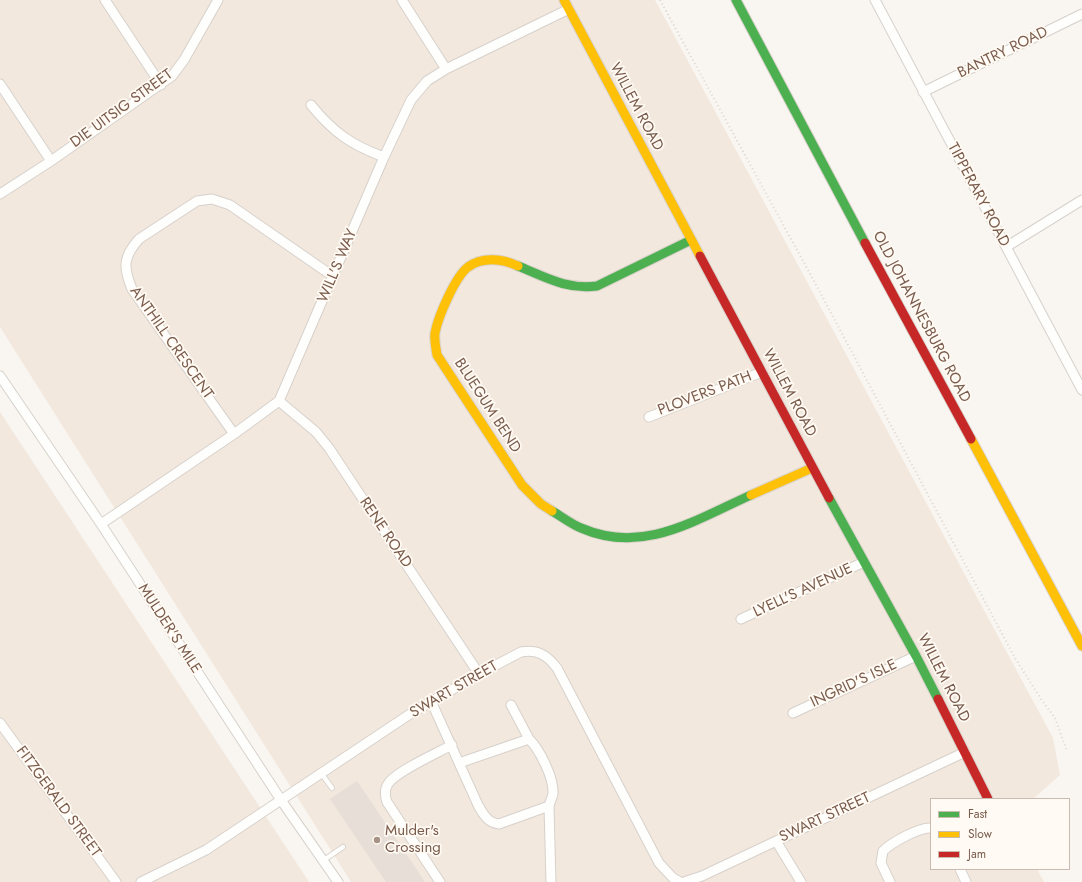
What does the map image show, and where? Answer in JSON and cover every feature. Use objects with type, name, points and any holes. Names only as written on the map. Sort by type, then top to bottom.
[{"type":"street","points":[[105,0],[161,84]]},
{"type":"street","name":"DIE UITSIG STREET","points":[[0,194],[51,161],[172,76],[184,60],[218,0]]},
{"type":"street","points":[[402,0],[446,69]]},
{"type":"street","name":"WILLEM ROAD","points":[[564,0],[812,468],[916,656],[988,798]]},
{"type":"street","name":"OLD JOHANNESBURG ROAD","points":[[736,0],[1082,646]]},
{"type":"street","name":"TIPPERARY ROAD","points":[[875,0],[1006,247],[1079,375],[1082,390]]},
{"type":"street","name":"WILL'S WAY","points":[[280,402],[384,157],[411,100],[427,81],[446,69],[569,10]]},
{"type":"street","name":"BANTRY ROAD","points":[[923,92],[1082,14]]},
{"type":"street","points":[[0,84],[51,161]]},
{"type":"street","points":[[311,105],[328,125],[341,136],[366,150],[384,157]]},
{"type":"street","name":"ANTHILL CRESCENT","points":[[234,434],[132,289],[125,272],[127,254],[132,246],[139,239],[197,202],[212,199],[230,205],[334,277]]},
{"type":"street","points":[[1006,247],[1082,200]]},
{"type":"street","name":"BLUEGUM BEND","points":[[691,240],[597,286],[584,289],[570,287],[507,261],[493,260],[478,263],[462,273],[438,323],[435,336],[437,355],[531,495],[556,515],[580,528],[611,538],[645,538],[664,534],[812,468]]},
{"type":"street","name":"PLOVERS PATH","points":[[649,417],[762,372]]},
{"type":"street","name":"MULDER'S MILE","points":[[0,376],[100,524],[281,800],[338,882]]},
{"type":"street","points":[[100,524],[280,402]]},
{"type":"street","name":"RENE ROAD","points":[[280,402],[316,432],[329,448],[479,674]]},
{"type":"street","name":"LYELL'S AVENUE","points":[[741,620],[864,562]]},
{"type":"street","name":"SWART STREET","points":[[141,882],[206,850],[320,773],[431,701],[521,652],[532,650],[544,655],[554,664],[659,863],[673,878],[680,882]]},
{"type":"street","name":"INGRID'S ISLE","points":[[793,713],[916,656]]},
{"type":"street","points":[[431,701],[452,744],[478,805],[483,814],[492,823],[499,824],[549,806]]},
{"type":"street","points":[[511,705],[529,739],[537,748],[552,784],[553,796],[549,806],[551,882]]},
{"type":"street","name":"FITZGERALD STREET","points":[[0,723],[116,882]]},
{"type":"street","points":[[459,763],[529,739]]},
{"type":"street","points":[[440,882],[388,802],[385,792],[388,783],[397,775],[452,744]]},
{"type":"street","name":"SWART STREET","points":[[684,882],[702,876],[965,752]]},
{"type":"street","points":[[890,882],[881,863],[883,851],[902,838],[925,828],[930,828]]},
{"type":"street","points":[[776,841],[801,882]]},
{"type":"street","points":[[960,870],[966,882]]},
{"type":"lane","points":[[320,773],[332,788]]},
{"type":"lane","points":[[324,860],[343,847]]},
{"type":"path","points":[[660,0],[814,281],[1015,658],[1041,699],[1056,718],[1067,751]]},
{"type":"shaded area","points":[[0,0],[655,0],[1053,738],[1060,775],[1034,798],[930,798],[930,870],[1038,870],[1044,882],[351,882],[0,327]]},
{"type":"shaded area","points":[[0,412],[309,882],[0,882]]},
{"type":"building","name":"Mulder's Crossing","points":[[357,781],[425,882],[386,882],[330,799]]},
{"type":"traffic: fast","points":[[736,0],[865,243]]},
{"type":"traffic: fast","points":[[518,266],[556,282],[586,287],[597,286],[691,240]]},
{"type":"traffic: fast","points":[[552,511],[581,528],[604,535],[626,538],[647,536],[689,524],[751,495]]},
{"type":"traffic: fast","points":[[829,498],[938,699]]},
{"type":"traffic: slow","points":[[564,0],[700,256]]},
{"type":"traffic: slow","points":[[518,266],[500,260],[486,260],[480,261],[468,267],[458,279],[443,308],[435,333],[435,344],[437,355],[522,485],[541,504],[552,511]]},
{"type":"traffic: slow","points":[[971,439],[1082,646]]},
{"type":"traffic: slow","points":[[751,495],[812,468]]},
{"type":"traffic: jam","points":[[865,243],[971,439]]},
{"type":"traffic: jam","points":[[700,256],[829,498]]},
{"type":"traffic: jam","points":[[938,699],[988,798]]},
{"type":"place","name":"Mulder's Crossing","points":[[377,840]]}]
